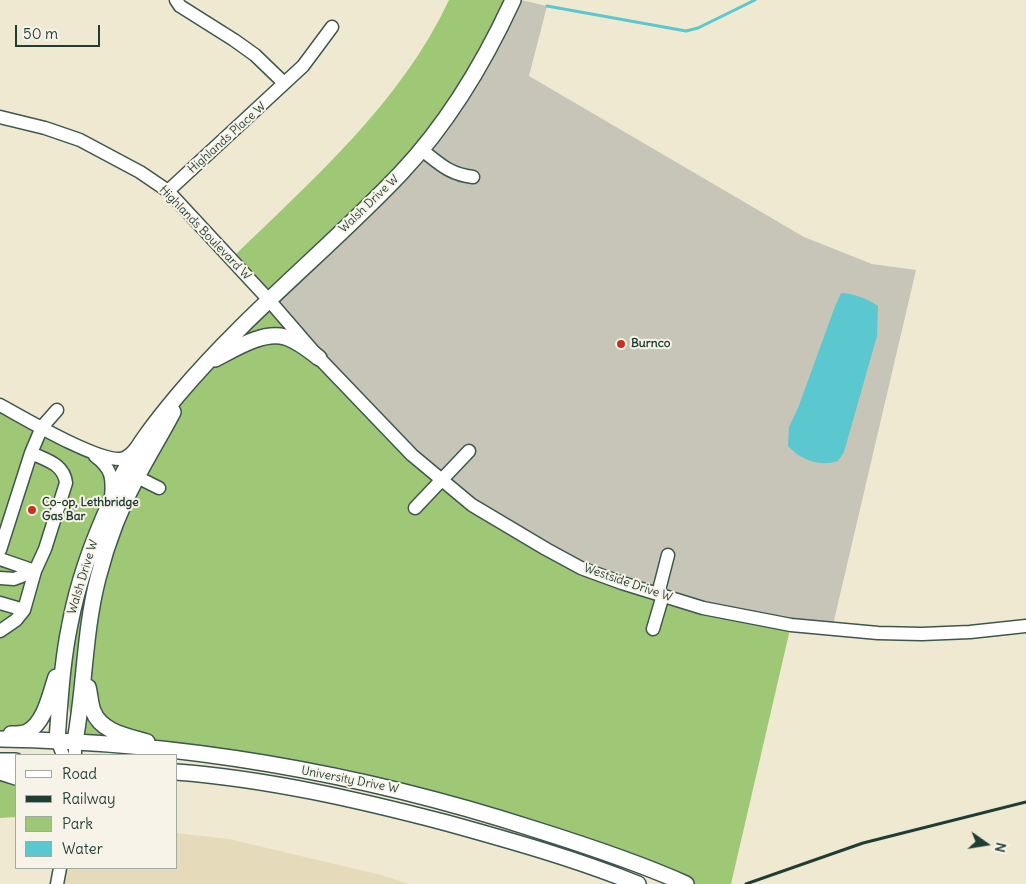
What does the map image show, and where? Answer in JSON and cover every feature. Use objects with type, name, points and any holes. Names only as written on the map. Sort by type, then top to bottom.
[{"type":"main road","name":"Walsh Drive W","points":[[57,740],[69,624],[79,584],[90,549],[124,472],[157,420],[204,364],[422,150],[466,88],[484,58],[513,0]]},
{"type":"main road","points":[[204,364],[247,343],[266,337],[284,337],[299,343],[319,358]]},
{"type":"main road","name":"Walsh Drive W","points":[[75,748],[88,633],[98,580],[118,518],[137,477],[190,381]]},
{"type":"main road","points":[[0,738],[26,732],[34,727],[48,702],[68,639]]},
{"type":"main road","points":[[85,668],[92,709],[103,725],[113,731],[172,750]]},
{"type":"main road","name":"University Drive W","points":[[0,738],[57,740],[75,748],[172,750],[227,757],[340,777],[448,802],[628,860],[686,884]]},
{"type":"main road","points":[[0,761],[15,761]]},
{"type":"main road","points":[[0,772],[15,777]]},
{"type":"main road","name":"University Drive W","points":[[178,772],[206,774],[345,798],[563,856],[638,884]]},
{"type":"street","points":[[176,0],[180,6],[255,55],[284,83]]},
{"type":"street","name":"Highlands Place W","points":[[168,191],[258,110],[303,66],[332,27]]},
{"type":"street","name":"Highlands Boulevard W","points":[[0,117],[45,128],[80,140],[140,172],[168,191],[268,300]]},
{"type":"street","points":[[422,150],[446,170],[459,175],[473,177]]},
{"type":"street","name":"Westside Drive W","points":[[268,300],[319,358],[405,449],[441,480],[472,505],[546,550],[581,568],[703,608],[791,625],[868,633],[922,634],[970,632],[1026,626]]},
{"type":"street","points":[[0,405],[85,448],[110,458],[126,458],[144,440]]},
{"type":"street","points":[[0,550],[31,453],[42,427],[57,410]]},
{"type":"street","points":[[85,448],[101,460],[110,473],[112,480],[111,502]]},
{"type":"street","points":[[415,508],[469,451]]},
{"type":"street","points":[[0,631],[13,618],[45,549],[66,483],[62,469],[31,453]]},
{"type":"street","points":[[137,477],[159,488]]},
{"type":"street","points":[[653,629],[668,555]]},
{"type":"street","points":[[0,559],[35,571]]},
{"type":"street","points":[[0,578],[14,579],[35,571]]},
{"type":"street","points":[[0,603],[13,618]]},
{"type":"street","points":[[0,612],[13,618]]},
{"type":"street","points":[[56,754],[57,740]]},
{"type":"street","points":[[57,740],[63,754]]},
{"type":"street","points":[[54,869],[56,884]]},
{"type":"street","points":[[56,884],[60,869]]},
{"type":"shaded area","points":[[513,0],[547,6],[529,76],[804,237],[872,264],[916,270],[832,629],[747,617],[581,568],[441,480],[268,299]]},
{"type":"shaded area","points":[[178,833],[229,839],[381,875],[409,884],[55,884],[56,869],[178,869]]},
{"type":"green space","points":[[449,0],[513,0],[444,120],[268,300],[231,259],[322,170],[380,107],[406,73],[429,38]]},
{"type":"green space","points":[[268,300],[319,358],[472,505],[622,583],[791,625],[731,884],[686,884],[393,788],[178,756],[178,754],[163,754],[75,741],[66,692],[34,727],[0,736],[0,405],[130,473],[149,440]]},
{"type":"green space","points":[[0,781],[15,785],[15,817],[0,818]]},
{"type":"water","points":[[841,293],[860,297],[878,306],[877,336],[844,452],[838,461],[817,463],[799,455],[788,446],[789,427],[798,408]]},
{"type":"waterway","points":[[547,6],[686,31],[698,28],[755,0]]},
{"type":"railway","points":[[746,884],[863,843],[1026,802]]},
{"type":"place","name":"Burnco","points":[[621,344]]},
{"type":"place","name":"Co-op, Lethbridge Gas Bar","points":[[32,510]]}]
